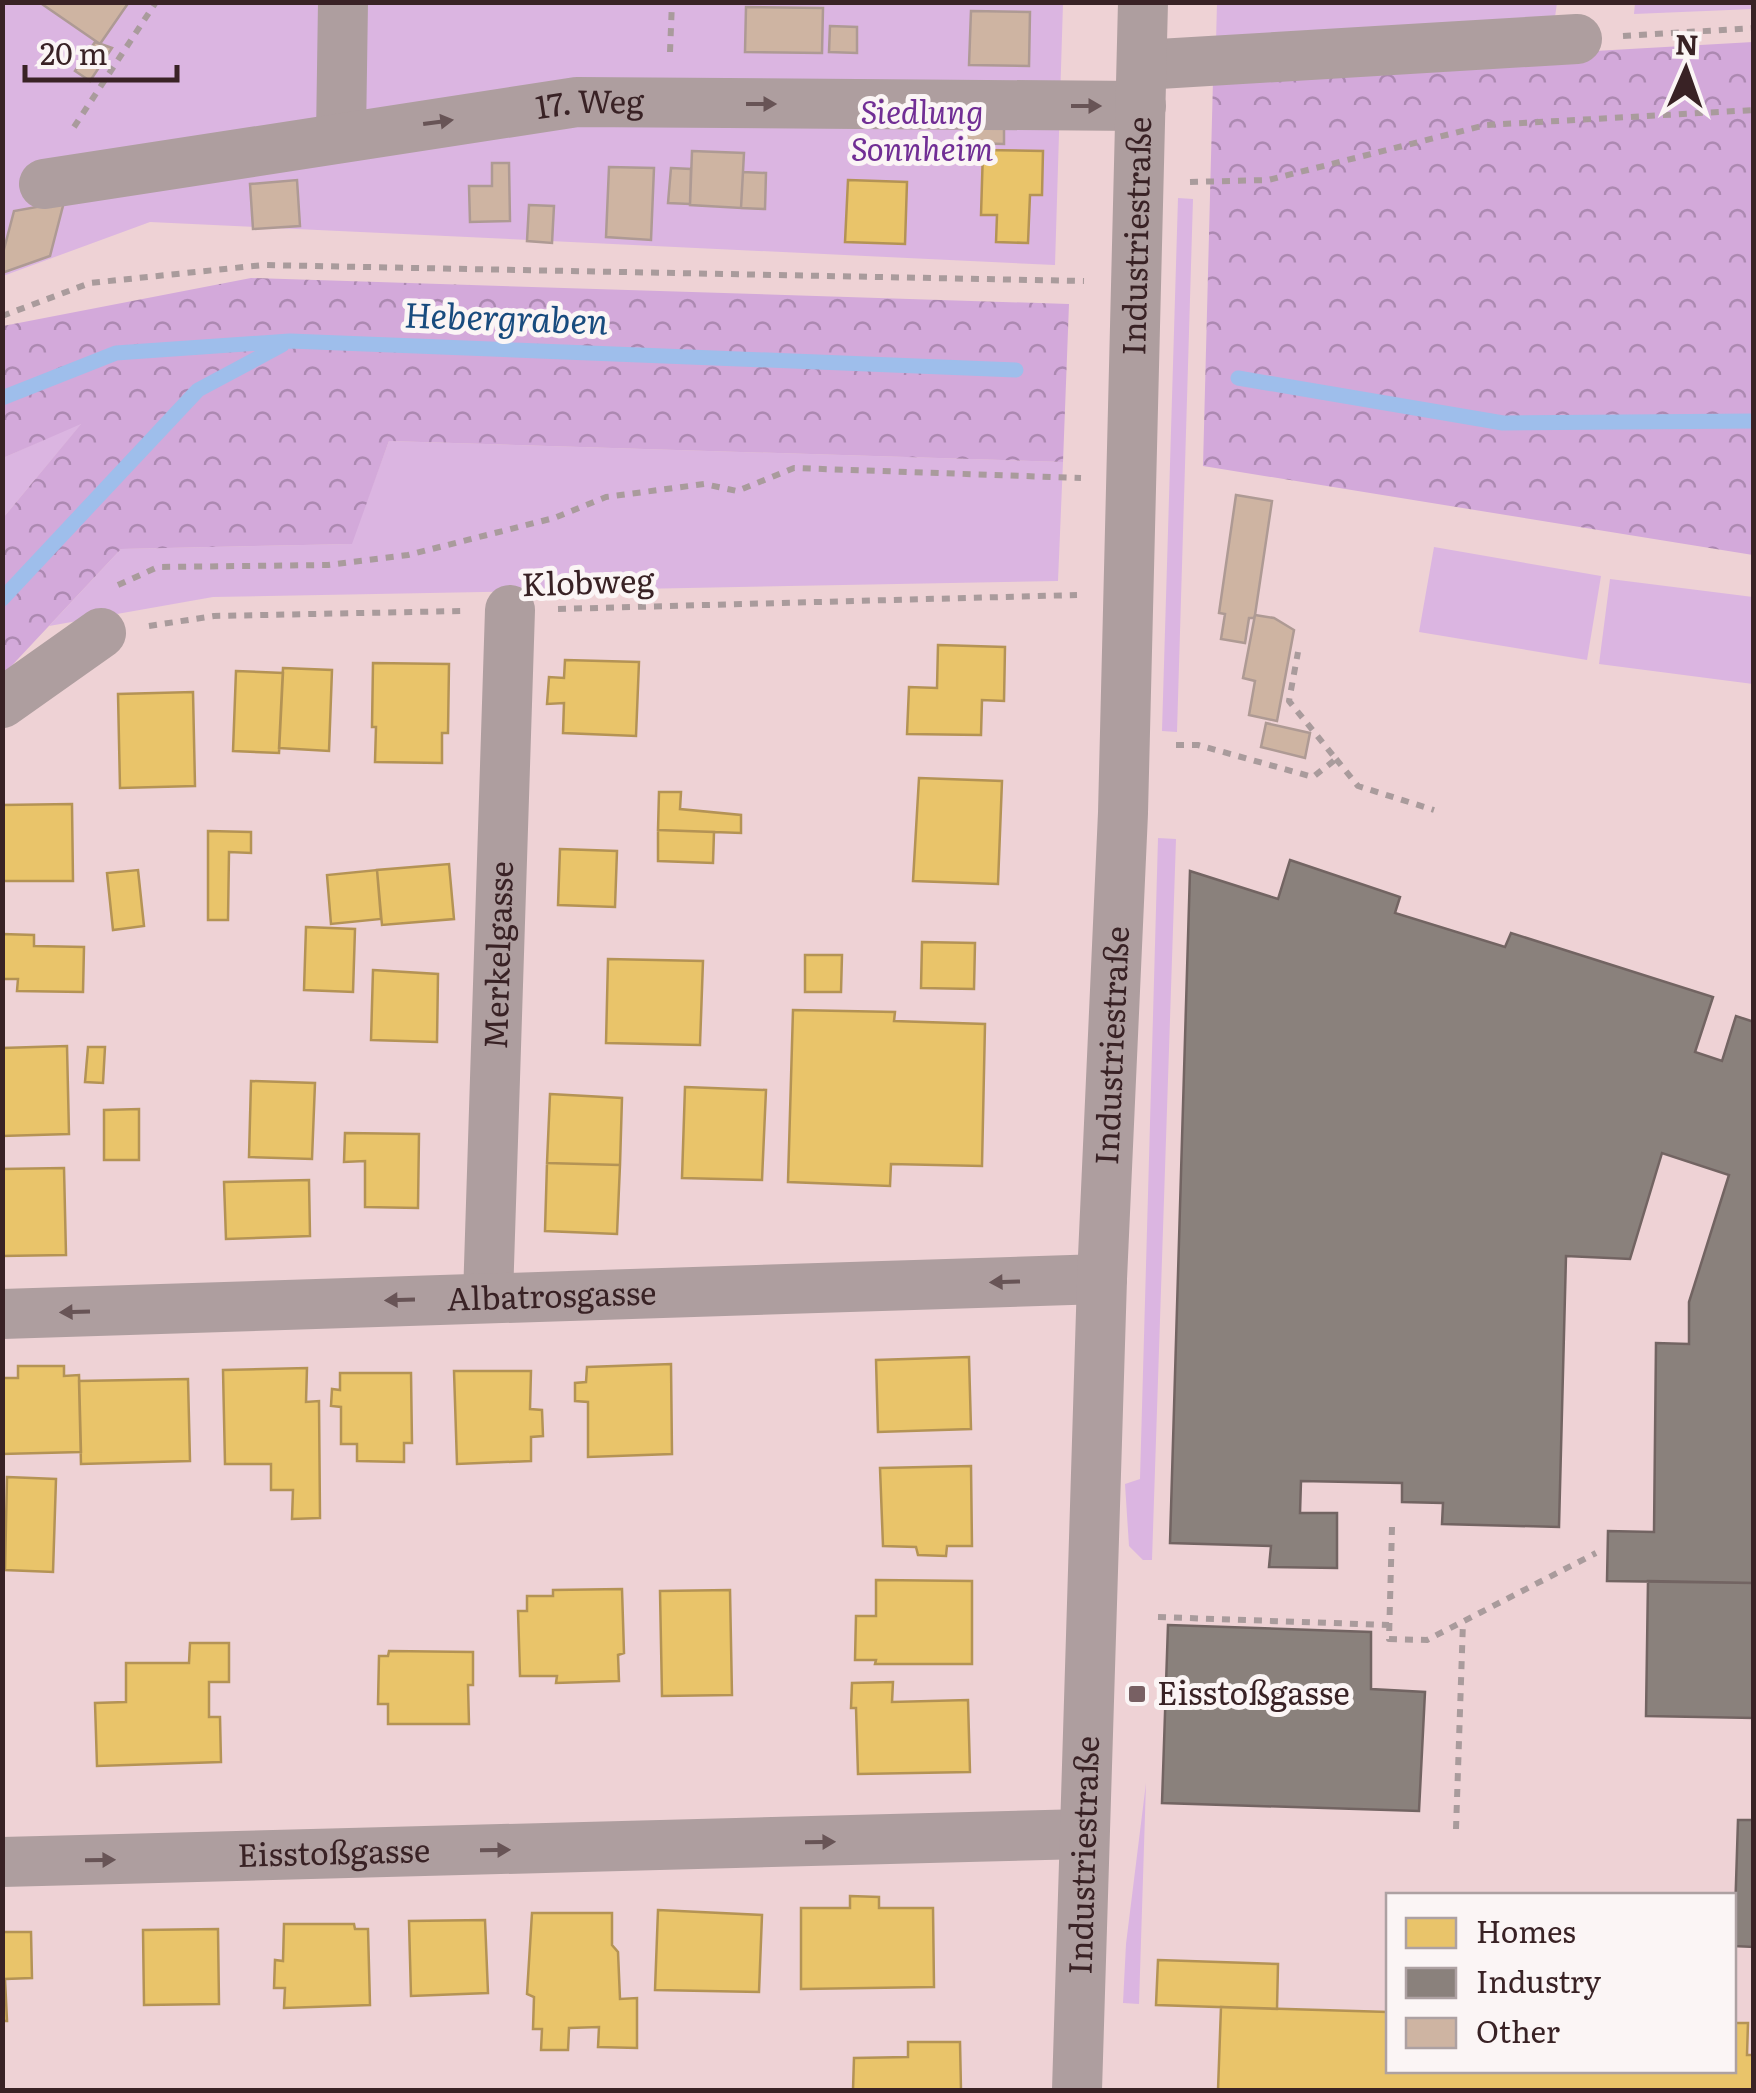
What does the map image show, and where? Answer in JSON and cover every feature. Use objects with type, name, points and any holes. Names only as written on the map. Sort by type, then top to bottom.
[{"type":"street","points":[[341,136],[343,2]]},
{"type":"street","name":"Industriestraße","points":[[1077,2090],[1102,1279],[1125,744],[1143,2]]},
{"type":"street","name":"17. Weg","points":[[44,184],[577,102],[1141,86],[1577,39]]},
{"type":"street","name":"Merkelgasse","points":[[488,1298],[510,610]]},
{"type":"street","points":[[2,703],[104,616]]},
{"type":"street","name":"Albatrosgasse","points":[[2,1314],[1102,1279]]},
{"type":"street","name":"Eisstoßgasse","points":[[2,1862],[1084,1834]]},
{"type":"path","points":[[44,184],[57,154],[156,2]]},
{"type":"path","points":[[1577,39],[1754,28]]},
{"type":"path","points":[[1139,183],[1268,180],[1486,124],[1754,110]]},
{"type":"path","points":[[2,316],[90,284],[263,265],[1136,282]]},
{"type":"path","points":[[104,616],[119,584],[158,567],[328,565],[408,555],[554,518],[606,497],[704,484],[737,491],[794,468],[1083,478]]},
{"type":"path","name":"Klobweg","points":[[104,616],[1077,595]]},
{"type":"path","points":[[1298,652],[1288,702],[1358,786],[1434,810]]},
{"type":"path","points":[[1125,744],[1198,745],[1314,777],[1336,758]]},
{"type":"path","points":[[1392,1527],[1389,1639],[1427,1640],[1596,1553]]},
{"type":"path","points":[[1158,1618],[1390,1626]]},
{"type":"path","points":[[1456,1829],[1463,1622]]},
{"type":"green space","name":"Siedlung Sonnheim","points":[[3,3],[1063,3],[1055,265],[150,222],[3,276]]},
{"type":"green space","points":[[1217,3],[1557,3],[1555,17],[1216,42]]},
{"type":"green space","points":[[1635,3],[1753,3],[1753,9],[1634,14]]},
{"type":"green space","points":[[1753,42],[1753,555],[1203,466],[1213,80],[1256,70]]},
{"type":"green space","points":[[1178,198],[1193,199],[1177,732],[1162,731]]},
{"type":"green space","points":[[251,278],[1069,304],[1063,462],[389,441],[352,544],[121,549],[3,675],[3,518],[81,424],[3,458],[3,326]]},
{"type":"green space","points":[[83,422],[3,518],[3,458]]},
{"type":"green space","points":[[389,441],[1063,462],[1058,581],[213,597],[49,626],[121,549],[351,544]]},
{"type":"green space","points":[[1434,547],[1601,576],[1587,660],[1419,632]]},
{"type":"green space","points":[[1610,579],[1753,597],[1753,684],[1599,664]]},
{"type":"green space","points":[[1158,838],[1176,839],[1152,1560],[1143,1560],[1129,1546],[1125,1484],[1140,1479]]},
{"type":"green space","points":[[1146,1783],[1139,2004],[1123,2003],[1126,1944]]},
{"type":"building: Homes","points":[[983,150],[1043,151],[1042,195],[1030,195],[1028,243],[996,242],[997,215],[981,215]]},
{"type":"building: Homes","points":[[848,180],[907,182],[905,244],[845,242]]},
{"type":"building: Homes","points":[[938,645],[1005,647],[1004,701],[982,700],[981,735],[907,734],[909,687],[937,688]]},
{"type":"building: Homes","points":[[565,660],[639,662],[636,736],[563,733],[564,703],[547,704],[549,677],[564,678]]},
{"type":"building: Homes","points":[[373,663],[449,664],[448,733],[442,733],[442,763],[375,762]]},
{"type":"building: Homes","points":[[283,668],[332,670],[329,751],[279,748]]},
{"type":"building: Homes","points":[[236,671],[283,673],[279,753],[233,751]]},
{"type":"building: Homes","points":[[193,692],[195,786],[120,788],[118,694]]},
{"type":"building: Homes","points":[[919,778],[1002,781],[998,884],[913,881]]},
{"type":"building: Homes","points":[[659,792],[681,792],[680,809],[741,815],[741,833],[658,830]]},
{"type":"building: Homes","points":[[72,804],[73,881],[2,881],[2,805]]},
{"type":"building: Homes","points":[[658,830],[714,832],[713,863],[658,861]]},
{"type":"building: Homes","points":[[208,831],[251,832],[251,853],[229,852],[228,920],[208,920]]},
{"type":"building: Homes","points":[[560,849],[617,851],[615,907],[558,905]]},
{"type":"building: Homes","points":[[449,864],[454,919],[382,925],[377,870]]},
{"type":"building: Homes","points":[[138,870],[144,926],[113,930],[107,873]]},
{"type":"building: Homes","points":[[377,870],[381,919],[331,924],[327,875]]},
{"type":"building: Homes","points":[[306,927],[355,929],[353,992],[304,990]]},
{"type":"building: Homes","points":[[2,934],[34,935],[34,946],[84,947],[83,992],[17,991],[18,979],[2,979]]},
{"type":"building: Homes","points":[[922,942],[975,943],[974,989],[921,988]]},
{"type":"building: Homes","points":[[805,955],[842,955],[841,992],[805,992]]},
{"type":"building: Homes","points":[[608,959],[703,961],[700,1045],[606,1043]]},
{"type":"building: Homes","points":[[373,970],[438,974],[437,1042],[371,1040]]},
{"type":"building: Homes","points":[[793,1010],[895,1012],[894,1021],[985,1024],[982,1166],[891,1164],[890,1186],[788,1182]]},
{"type":"building: Homes","points":[[67,1046],[69,1134],[2,1136],[2,1048]]},
{"type":"building: Homes","points":[[88,1047],[105,1047],[103,1083],[85,1082]]},
{"type":"building: Homes","points":[[251,1081],[315,1083],[312,1159],[249,1157]]},
{"type":"building: Homes","points":[[685,1087],[766,1090],[762,1180],[682,1178]]},
{"type":"building: Homes","points":[[550,1094],[622,1098],[620,1165],[547,1163]]},
{"type":"building: Homes","points":[[139,1109],[139,1160],[104,1160],[104,1110]]},
{"type":"building: Homes","points":[[345,1133],[419,1134],[418,1208],[365,1207],[365,1161],[344,1162]]},
{"type":"building: Homes","points":[[547,1163],[620,1165],[617,1234],[545,1231]]},
{"type":"building: Homes","points":[[64,1168],[66,1255],[2,1256],[2,1169]]},
{"type":"building: Homes","points":[[309,1180],[310,1236],[226,1239],[224,1182]]},
{"type":"building: Homes","points":[[969,1357],[971,1429],[878,1432],[876,1360]]},
{"type":"building: Homes","points":[[671,1364],[672,1454],[588,1457],[588,1402],[575,1401],[575,1383],[586,1382],[587,1367]]},
{"type":"building: Homes","points":[[18,1366],[64,1366],[64,1376],[79,1375],[81,1452],[2,1454],[2,1378],[18,1378]]},
{"type":"building: Homes","points":[[307,1368],[306,1402],[319,1401],[320,1518],[292,1519],[293,1490],[271,1490],[271,1464],[225,1464],[223,1370]]},
{"type":"building: Homes","points":[[454,1371],[531,1371],[530,1409],[542,1410],[543,1436],[531,1437],[531,1461],[457,1464]]},
{"type":"building: Homes","points":[[340,1373],[411,1373],[412,1443],[404,1443],[404,1462],[357,1461],[357,1444],[341,1444],[341,1407],[331,1406],[332,1389],[340,1390]]},
{"type":"building: Homes","points":[[188,1379],[190,1461],[81,1464],[79,1381]]},
{"type":"building: Homes","points":[[971,1466],[972,1546],[947,1546],[946,1556],[918,1555],[916,1547],[883,1546],[880,1468]]},
{"type":"building: Homes","points":[[7,1477],[56,1479],[53,1572],[5,1570]]},
{"type":"building: Homes","points":[[876,1580],[972,1581],[972,1664],[875,1664],[876,1660],[855,1660],[856,1616],[876,1616]]},
{"type":"building: Homes","points":[[622,1589],[624,1653],[618,1655],[619,1681],[556,1683],[557,1676],[520,1676],[518,1611],[527,1611],[527,1596],[553,1596],[553,1590]]},
{"type":"building: Homes","points":[[730,1590],[732,1695],[662,1696],[660,1591]]},
{"type":"building: Homes","points":[[190,1643],[229,1643],[229,1682],[209,1682],[209,1717],[220,1717],[221,1762],[97,1766],[95,1703],[126,1702],[126,1663],[189,1663]]},
{"type":"building: Homes","points":[[389,1651],[473,1652],[473,1685],[468,1685],[469,1724],[388,1724],[388,1704],[378,1704],[379,1656],[388,1656]]},
{"type":"building: Homes","points":[[893,1682],[892,1702],[968,1700],[970,1772],[858,1774],[852,1683]]},
{"type":"building: Homes","points":[[850,1896],[879,1897],[879,1908],[933,1908],[934,1987],[801,1989],[801,1908],[850,1908]]},
{"type":"building: Homes","points":[[658,1910],[762,1915],[759,1992],[655,1990]]},
{"type":"building: Homes","points":[[532,1913],[612,1913],[620,1999],[637,1998],[637,2048],[598,2047],[599,2027],[569,2028],[568,2050],[541,2050],[542,2029],[533,2029],[534,1997],[527,1994]]},
{"type":"building: Homes","points":[[485,1920],[488,1993],[411,1996],[409,1921]]},
{"type":"building: Homes","points":[[284,1924],[354,1924],[355,1929],[368,1929],[370,2005],[284,2008],[285,1988],[274,1988],[275,1960],[283,1961]]},
{"type":"building: Homes","points":[[218,1929],[219,2004],[144,2005],[143,1930]]},
{"type":"building: Homes","points":[[2,1932],[31,1932],[32,1978],[5,1979],[7,2021],[2,2021]]},
{"type":"building: Homes","points":[[1158,1960],[1278,1964],[1277,2009],[1156,2005]]},
{"type":"building: Homes","points":[[1221,2007],[1386,2012],[1386,2073],[1736,2073],[1736,2023],[1748,2023],[1747,2055],[1754,2055],[1754,2090],[1218,2090]]},
{"type":"building: Homes","points":[[908,2042],[960,2042],[961,2090],[853,2090],[854,2058],[908,2057]]},
{"type":"building: Industry","points":[[1290,860],[1400,897],[1395,913],[1505,947],[1511,933],[1713,997],[1695,1052],[1722,1061],[1736,1016],[1754,1022],[1754,1583],[1607,1581],[1608,1531],[1654,1532],[1656,1343],[1689,1344],[1689,1302],[1729,1175],[1662,1153],[1630,1259],[1566,1256],[1559,1527],[1442,1524],[1443,1503],[1402,1502],[1402,1483],[1301,1481],[1300,1513],[1337,1513],[1337,1568],[1269,1567],[1271,1546],[1170,1543],[1190,871],[1278,899]]},
{"type":"building: Industry","points":[[1648,1581],[1754,1583],[1754,1718],[1646,1716]]},
{"type":"building: Industry","points":[[1168,1625],[1371,1632],[1371,1689],[1425,1692],[1419,1811],[1162,1803]]},
{"type":"building: Industry","points":[[1738,1820],[1754,1820],[1754,1947],[1736,1946]]},
{"type":"building: Other","points":[[39,2],[129,2],[100,44]]},
{"type":"building: Other","points":[[746,7],[823,8],[822,53],[745,52]]},
{"type":"building: Other","points":[[971,11],[1030,12],[1029,66],[969,65]]},
{"type":"building: Other","points":[[830,26],[857,27],[857,53],[829,52]]},
{"type":"building: Other","points":[[95,42],[112,48],[90,81],[75,71]]},
{"type":"building: Other","points":[[966,125],[1004,126],[1004,144],[966,143]]},
{"type":"building: Other","points":[[692,151],[744,153],[741,208],[690,205]]},
{"type":"building: Other","points":[[492,163],[509,163],[510,221],[470,222],[469,186],[492,186]]},
{"type":"building: Other","points":[[609,167],[654,168],[651,240],[606,237]]},
{"type":"building: Other","points":[[671,168],[691,169],[690,204],[668,203]]},
{"type":"building: Other","points":[[743,172],[766,173],[765,209],[741,208]]},
{"type":"building: Other","points":[[297,180],[300,226],[253,229],[250,184]]},
{"type":"building: Other","points":[[64,202],[50,256],[2,273],[2,257],[14,211]]},
{"type":"building: Other","points":[[529,205],[554,206],[552,243],[527,241]]},
{"type":"building: Other","points":[[1236,495],[1272,501],[1255,615],[1249,618],[1245,643],[1221,639],[1225,614],[1219,613]]},
{"type":"building: Other","points":[[1255,615],[1274,618],[1294,630],[1277,721],[1249,715],[1255,681],[1243,678]]},
{"type":"building: Other","points":[[1266,723],[1310,733],[1305,758],[1261,747]]},
{"type":"waterway","name":"Hebergraben","points":[[2,398],[116,353],[290,341],[1016,370]]},
{"type":"waterway","points":[[2,599],[198,390],[282,345]]},
{"type":"waterway","points":[[1238,378],[1503,423],[1754,421]]},
{"type":"place","name":"Eisstoßgasse","points":[[1137,1694]]}]
